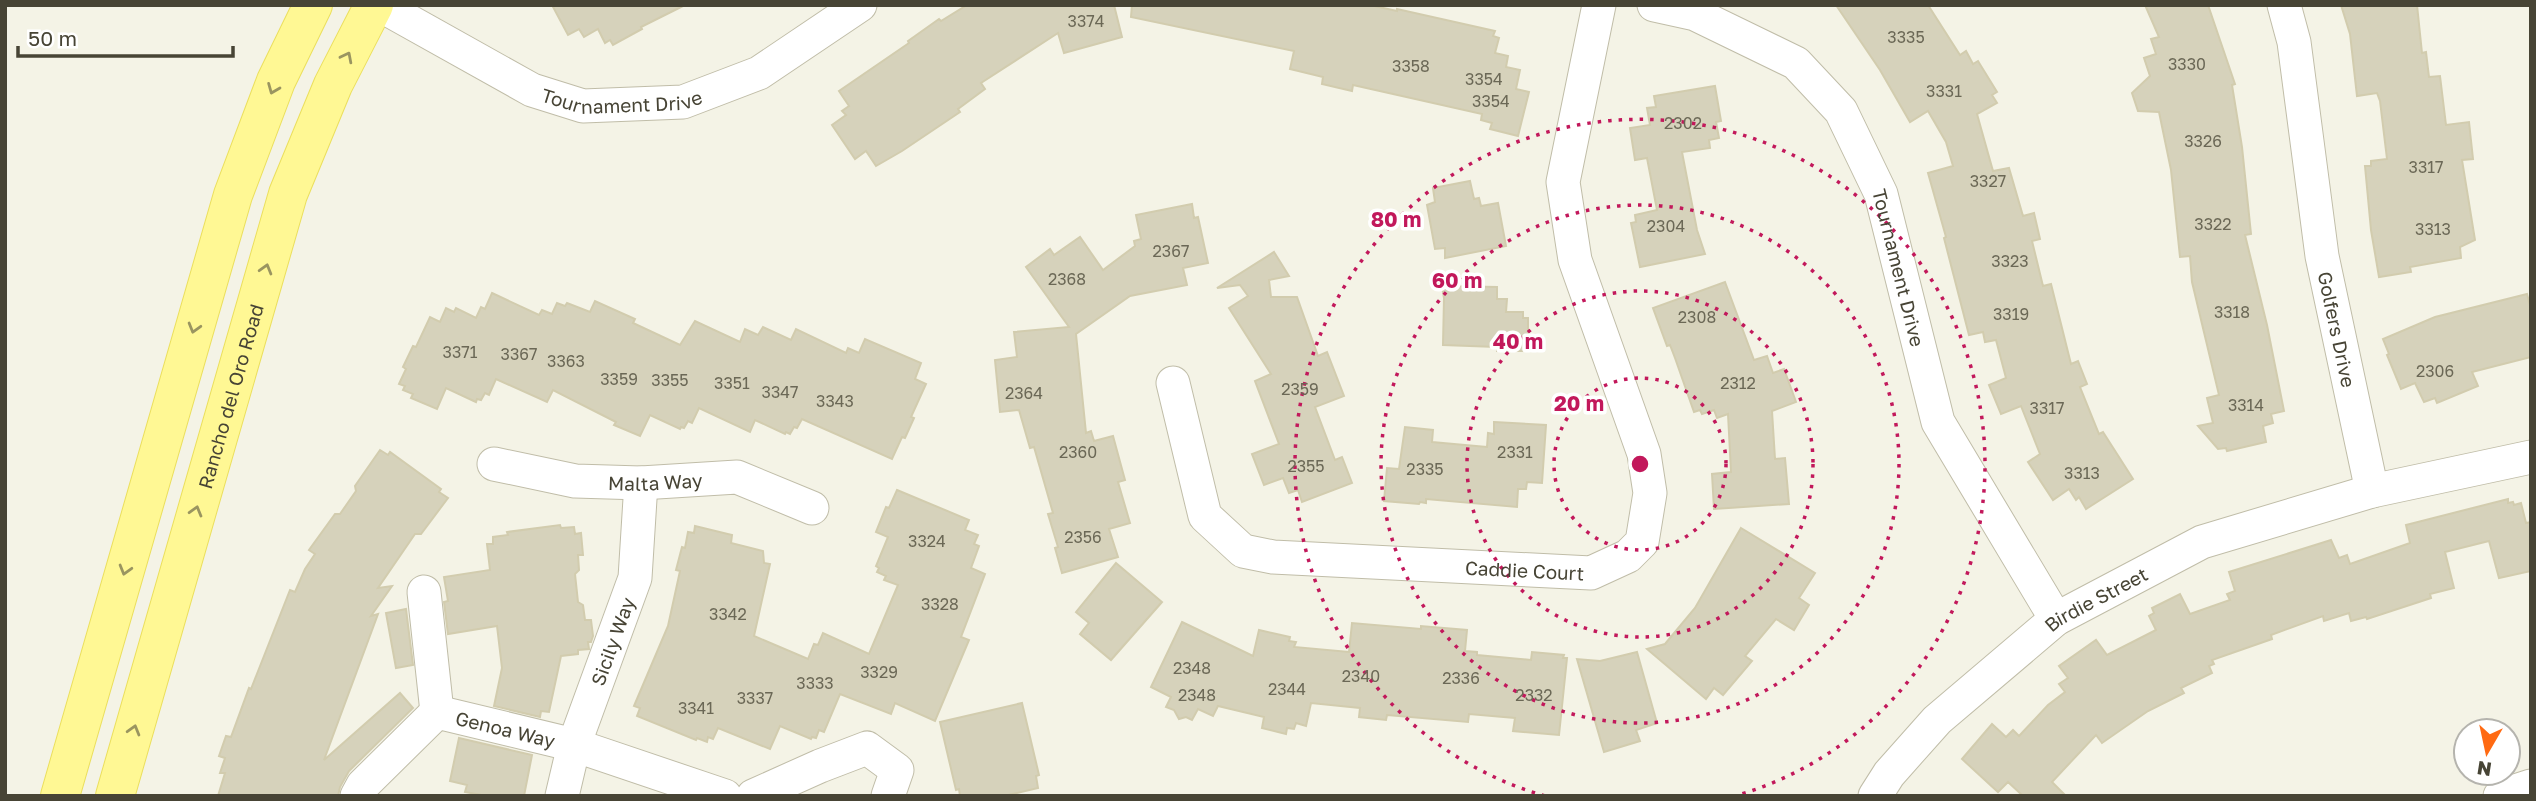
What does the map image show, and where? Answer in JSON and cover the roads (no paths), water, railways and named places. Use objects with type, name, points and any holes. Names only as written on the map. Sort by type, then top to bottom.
[{"type":"main road","points":[[60,796],[233,195],[276,81],[313,5]]},
{"type":"main road","name":"Rancho del Oro Road","points":[[115,796],[288,194],[333,85],[374,5]]},
{"type":"street","name":"Tournament Drive","points":[[380,5],[532,90],[583,106],[683,102],[759,73],[860,5]]},
{"type":"street","name":"Caddie Court","points":[[1173,383],[1205,516],[1243,551],[1273,557],[1591,573],[1628,556],[1642,542],[1650,494],[1644,454],[1575,260],[1563,182],[1599,5]]},
{"type":"street","name":"Tournament Drive","points":[[1654,5],[1695,14],[1796,63],[1841,111],[1881,194],[1938,422],[2056,619]]},
{"type":"street","name":"Golfers Drive","points":[[2284,5],[2294,42],[2322,256],[2372,491]]},
{"type":"street","points":[[2372,491],[2531,457]]},
{"type":"street","name":"Malta Way","points":[[494,464],[575,481],[641,483],[737,477],[812,508]]},
{"type":"street","name":"Sicily Way","points":[[562,796],[575,745],[635,579],[641,483]]},
{"type":"street","name":"Birdie Street","points":[[1875,796],[1889,774],[1937,720],[2056,619],[2202,542],[2372,491]]},
{"type":"street","name":"Genoa Way","points":[[424,592],[437,712]]},
{"type":"street","name":"Genoa Way","points":[[437,712],[575,745],[725,796]]},
{"type":"street","name":"Genoa Way","points":[[357,796],[363,785],[437,712]]},
{"type":"street","points":[[753,796],[867,748],[897,770],[888,796]]},
{"type":"street","points":[[2500,796],[2531,786]]}]
